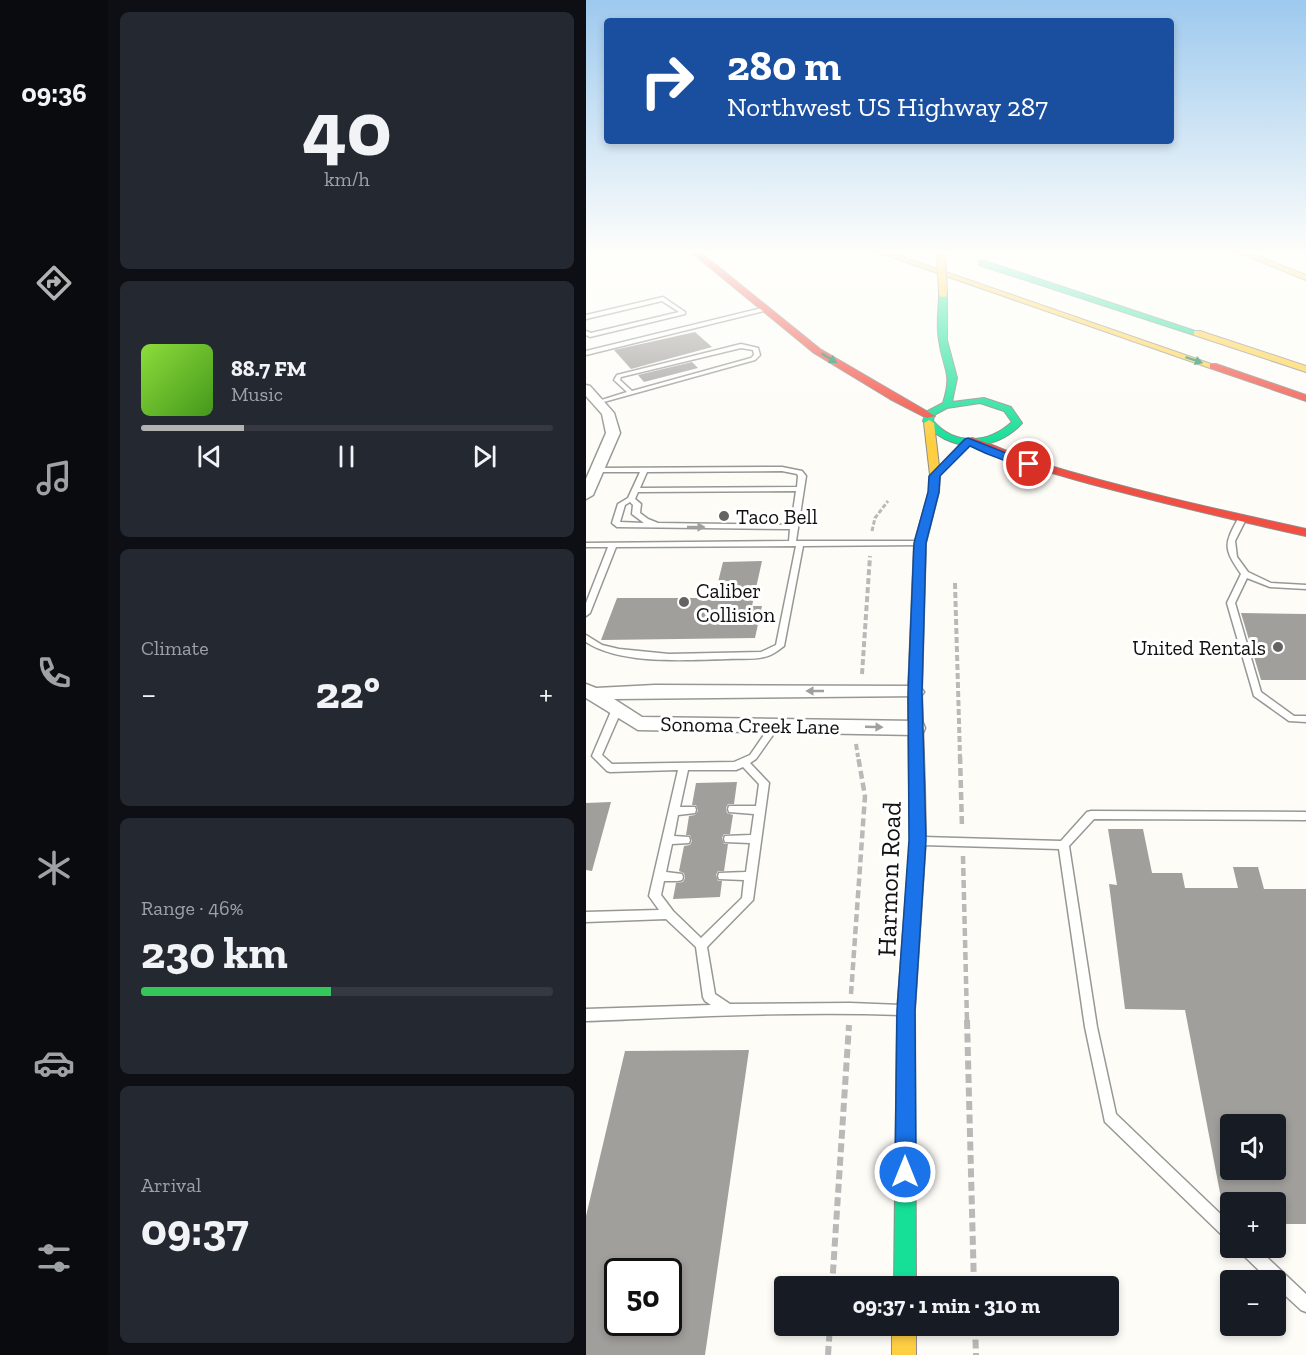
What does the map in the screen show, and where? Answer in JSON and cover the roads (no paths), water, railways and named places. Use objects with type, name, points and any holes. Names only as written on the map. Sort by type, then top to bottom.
[{"type":"main road","points":[[774,315],[817,351],[929,419],[933,429],[942,435],[970,441],[995,454],[1046,468],[1242,519],[1306,533]]},
{"type":"main road","points":[[943,315],[944,343],[953,369],[956,390],[947,404]]},
{"type":"main road","points":[[1065,315],[1306,398]]},
{"type":"main road","points":[[1141,315],[1306,369]]},
{"type":"main road","points":[[935,476],[970,441],[1003,437],[1017,423],[1016,416],[1010,409],[953,369]]},
{"type":"main road","points":[[929,419],[933,411],[947,404],[981,400],[1010,409]]},
{"type":"main road","name":"Harmon Road","points":[[904,1276],[906,1010],[918,840],[915,692],[920,543],[934,492],[935,476],[929,419]]},
{"type":"main road","points":[[1012,430],[1024,452],[1046,468]]},
{"type":"main road","points":[[904,1336],[904,1355]]},
{"type":"street","points":[[586,389],[608,413],[613,433],[586,495]]},
{"type":"street","name":"Sonoma Creek Lane","points":[[589,692],[915,692]]},
{"type":"street","name":"Sonoma Creek Lane","points":[[589,692],[638,723],[916,728]]},
{"type":"lane","points":[[647,315],[652,320]]},
{"type":"lane","points":[[586,333],[590,335],[673,315]]},
{"type":"lane","points":[[586,353],[740,315]]},
{"type":"lane","points":[[598,402],[753,360],[757,355],[756,349],[741,346],[619,376],[617,380],[631,393]]},
{"type":"lane","points":[[586,638],[593,645],[608,651],[631,655],[763,655],[780,646],[796,544],[794,526],[802,476],[794,470],[598,470]]},
{"type":"lane","points":[[644,470],[631,499],[622,504],[616,523],[626,526],[668,527],[794,526]]},
{"type":"lane","points":[[635,490],[800,489]]},
{"type":"lane","points":[[631,499],[637,504],[636,514],[639,518],[668,527]]},
{"type":"lane","points":[[1242,519],[1231,541],[1233,557],[1245,574],[1270,585],[1306,587]]},
{"type":"lane","points":[[586,545],[920,543]]},
{"type":"lane","points":[[586,614],[613,545]]},
{"type":"lane","points":[[1245,574],[1231,603],[1257,694],[1292,719],[1306,720]]},
{"type":"lane","points":[[617,709],[597,756],[610,768],[736,765],[753,757],[775,725]]},
{"type":"lane","points":[[701,945],[746,900],[764,783],[744,762]]},
{"type":"lane","points":[[684,767],[655,896],[669,914],[701,945],[709,997],[728,1010]]},
{"type":"lane","points":[[733,809],[760,810]]},
{"type":"lane","points":[[674,811],[691,810]]},
{"type":"lane","points":[[918,840],[1064,844],[1091,814],[1306,816]]},
{"type":"lane","points":[[729,839],[756,839]]},
{"type":"lane","points":[[668,840],[685,840]]},
{"type":"lane","points":[[1064,844],[1091,1027],[1110,1117],[1220,1223]]},
{"type":"lane","points":[[660,876],[678,877]]},
{"type":"lane","points":[[723,876],[750,876]]},
{"type":"lane","points":[[586,917],[669,914]]},
{"type":"lane","points":[[586,1015],[850,1008],[906,1010]]},
{"type":"lane","points":[[1257,1258],[1306,1305]]},
{"type":"place","name":"Taco Bell","points":[[724,516]]},
{"type":"place","name":"Caliber Collision","points":[[684,602]]},
{"type":"place","name":"United Rentals","points":[[1278,647]]}]
